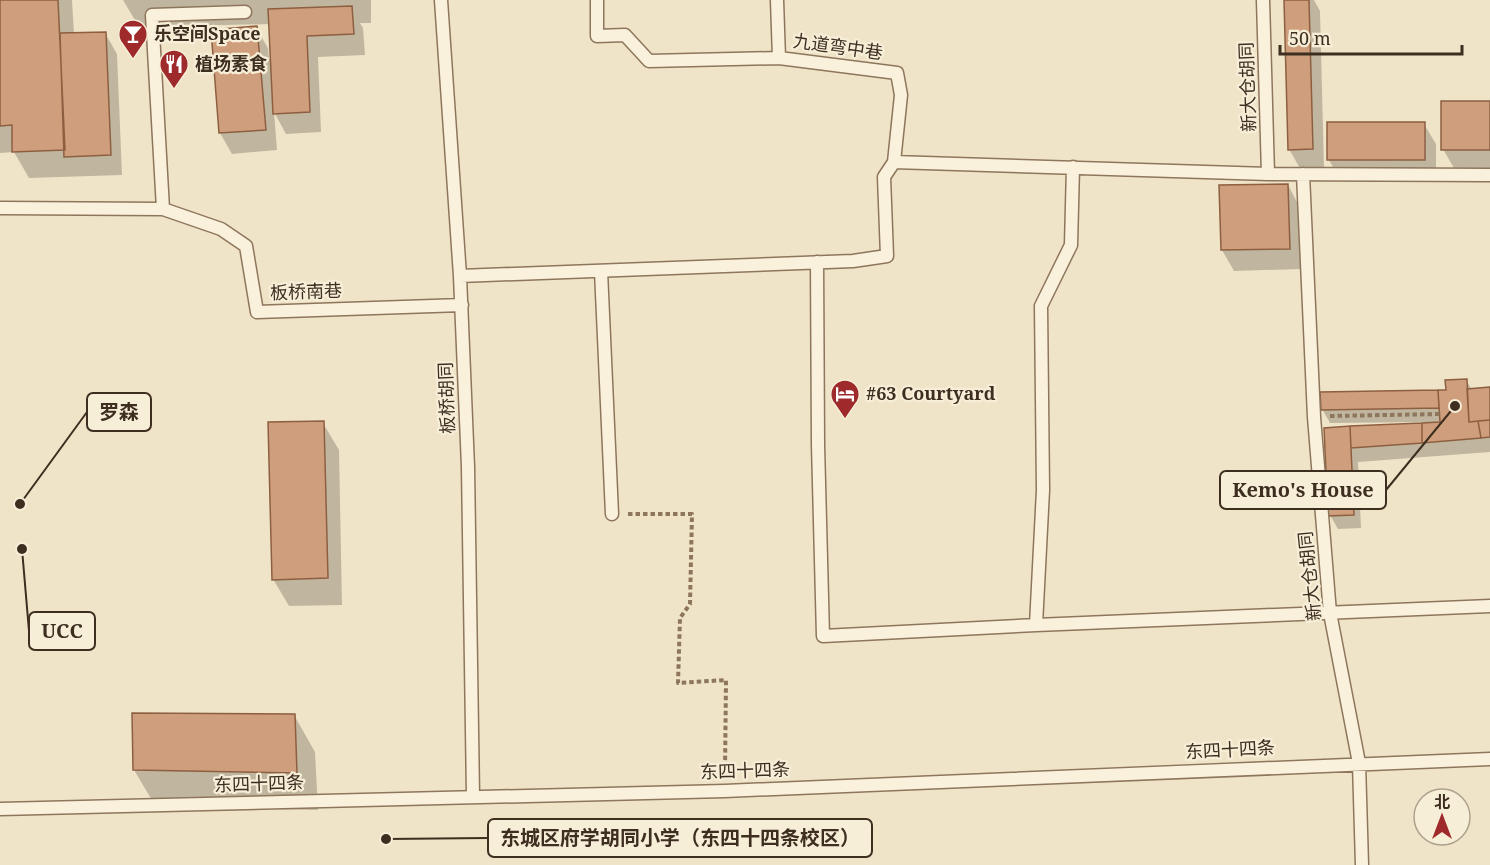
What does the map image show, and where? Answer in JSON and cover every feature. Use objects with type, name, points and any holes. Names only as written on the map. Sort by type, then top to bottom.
[{"type":"lane","name":"板桥胡同","points":[[441,0],[462,305],[468,479],[473,796]]},
{"type":"lane","points":[[597,0],[597,36],[625,35],[649,60],[779,58]]},
{"type":"lane","name":"九道弯中巷","points":[[777,0],[779,58],[897,73],[901,95],[894,162]]},
{"type":"lane","name":"新大仓胡同","points":[[1263,0],[1268,174]]},
{"type":"lane","points":[[163,209],[152,15],[244,12]]},
{"type":"lane","points":[[460,276],[853,261],[887,256],[884,177],[894,162],[1268,174],[1490,175]]},
{"type":"lane","points":[[1036,625],[1043,490],[1041,306],[1071,246],[1073,167]]},
{"type":"lane","name":"新大仓胡同","points":[[1303,174],[1314,417],[1330,614],[1359,763],[1362,865]]},
{"type":"lane","name":"板桥南巷","points":[[0,208],[163,209],[221,229],[246,246],[257,312],[462,305]]},
{"type":"lane","points":[[817,262],[818,445],[823,636],[1490,606]]},
{"type":"lane","points":[[601,271],[612,514]]},
{"type":"lane","name":"东四十四条","points":[[0,809],[725,791],[1490,759]]},
{"type":"path","points":[[1314,417],[1441,414]]},
{"type":"path","points":[[612,514],[692,514],[690,604],[680,618],[678,683],[726,680],[725,791]]},
{"type":"building","points":[[0,0],[58,0],[65,150],[12,152],[12,125],[0,126]]},
{"type":"building","points":[[1284,0],[1309,0],[1313,149],[1288,150]]},
{"type":"building","points":[[352,6],[354,34],[307,36],[310,112],[273,114],[268,9]]},
{"type":"building","points":[[257,26],[266,130],[219,133],[211,30]]},
{"type":"building","points":[[106,32],[111,155],[64,157],[60,33]]},
{"type":"building","points":[[1441,101],[1490,101],[1490,150],[1441,150]]},
{"type":"building","points":[[1327,122],[1425,122],[1425,160],[1327,160]]},
{"type":"building","points":[[1288,184],[1290,249],[1221,250],[1219,185]]},
{"type":"building","points":[[1467,379],[1469,422],[1478,421],[1481,438],[1422,443],[1422,423],[1440,422],[1438,390],[1446,390],[1445,380]]},
{"type":"building","points":[[1490,387],[1490,420],[1469,422],[1467,389]]},
{"type":"building","points":[[1438,390],[1439,408],[1321,410],[1320,392]]},
{"type":"building","points":[[1490,420],[1490,437],[1481,438],[1478,421]]},
{"type":"building","points":[[324,421],[328,578],[272,580],[268,422]]},
{"type":"building","points":[[1422,423],[1422,443],[1351,448],[1350,426]]},
{"type":"building","points":[[1350,426],[1354,515],[1328,516],[1324,428]]},
{"type":"building","points":[[132,713],[295,714],[297,773],[133,770]]},
{"type":"place","name":"乐空间Space","points":[[133,60]]},
{"type":"place","name":"植场素食","points":[[174,90]]},
{"type":"place","name":"Kemo's House","points":[[1455,406]]},
{"type":"place","name":"#63 Courtyard","points":[[845,420]]},
{"type":"place","name":"罗森","points":[[20,504]]},
{"type":"place","name":"UCC","points":[[22,549]]},
{"type":"place","name":"东城区府学胡同小学（东四十四条校区）","points":[[386,839]]}]
